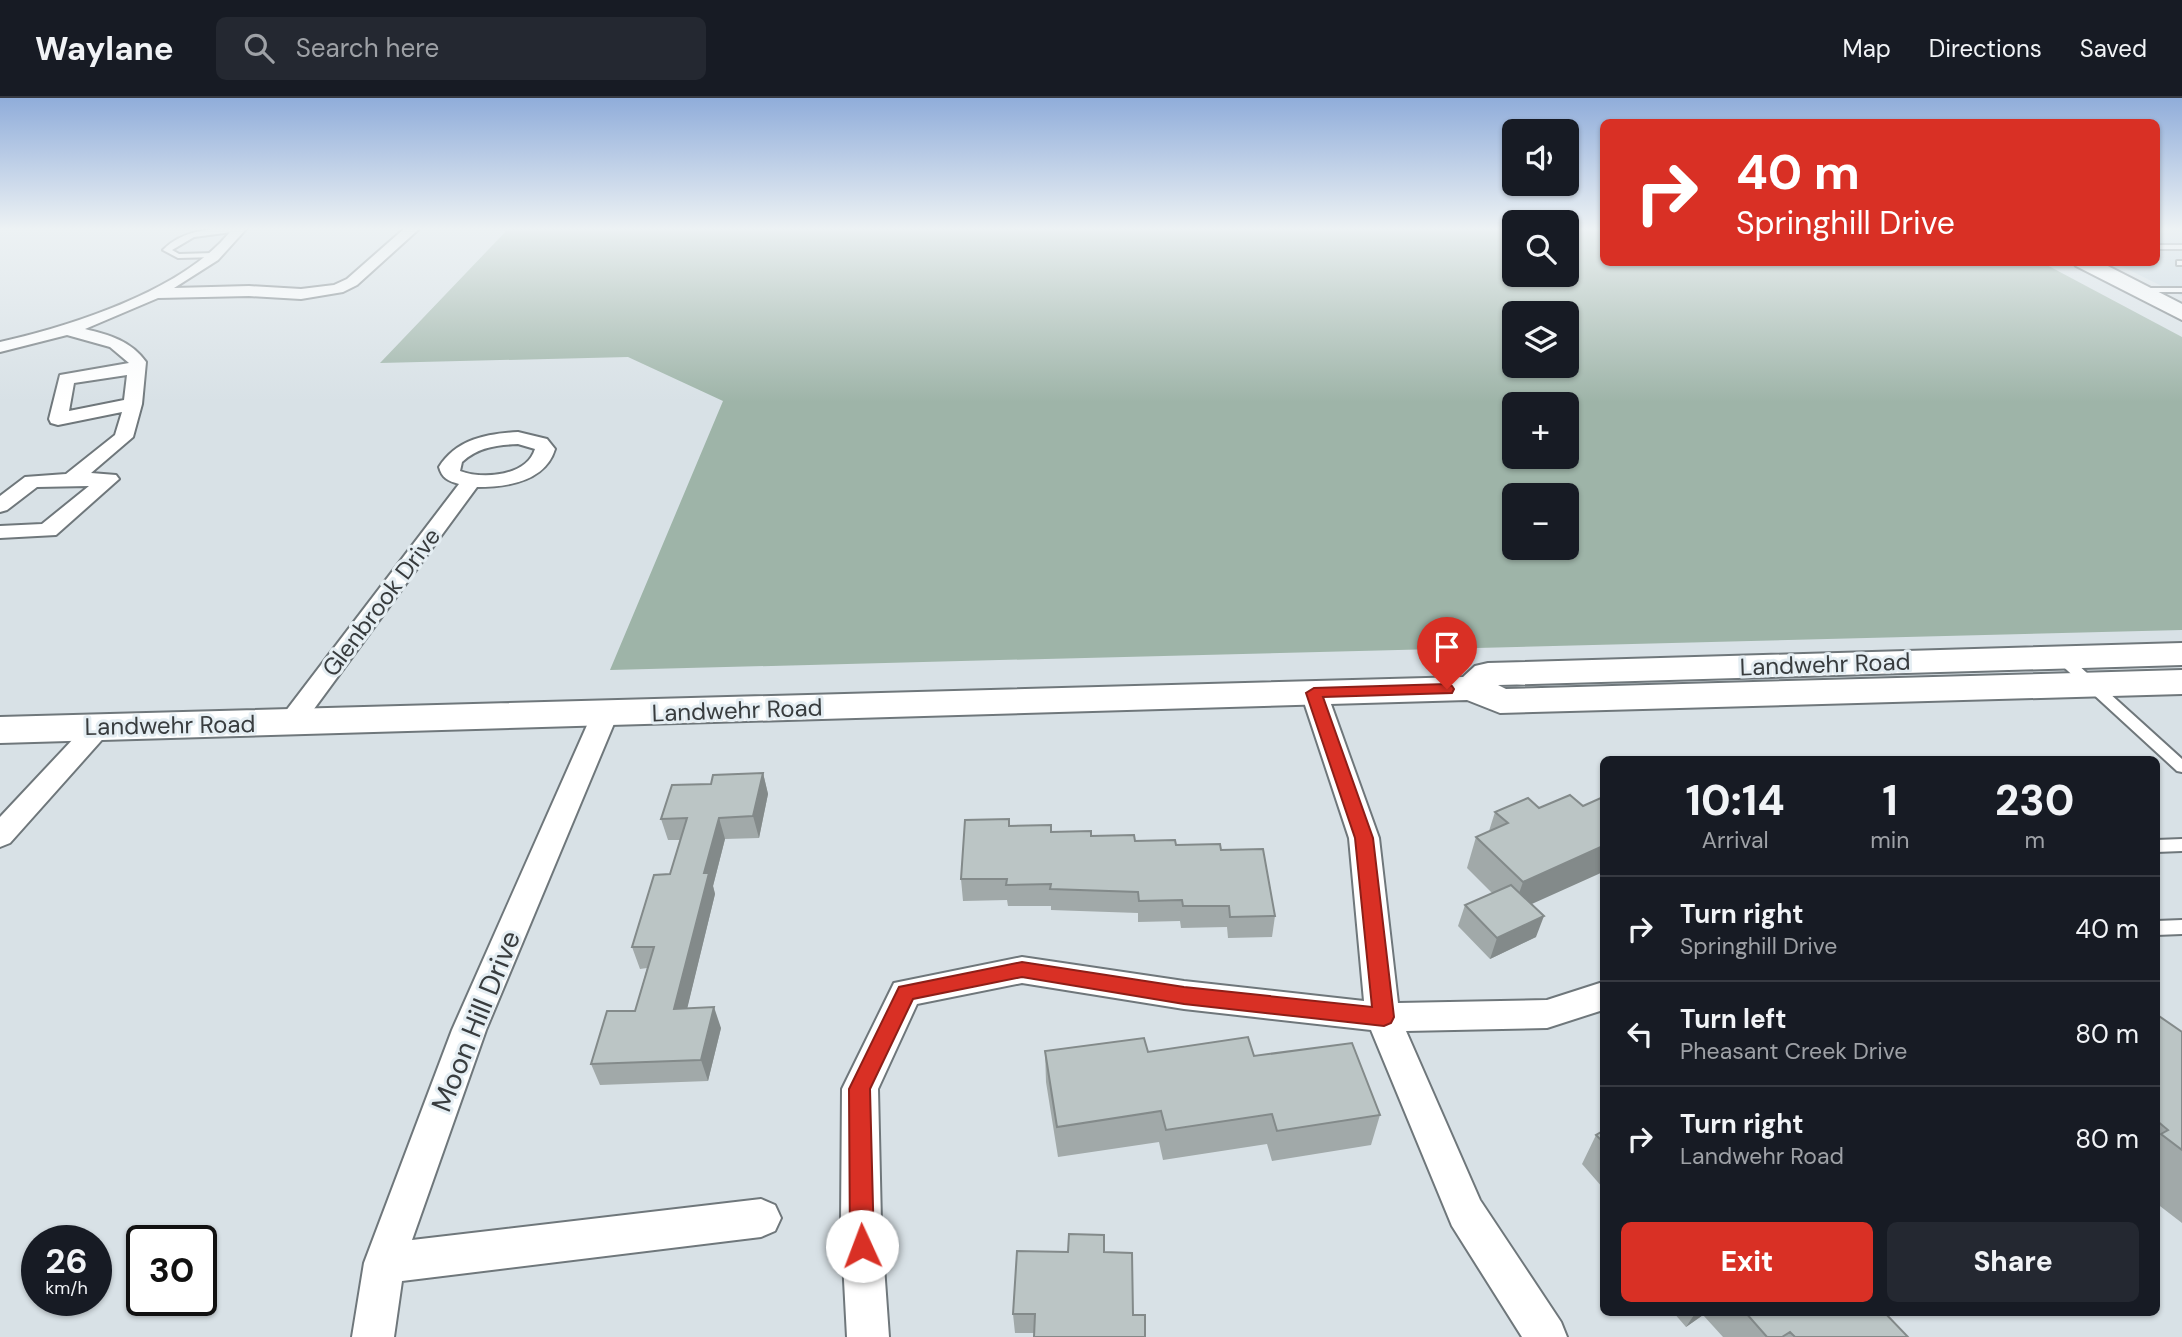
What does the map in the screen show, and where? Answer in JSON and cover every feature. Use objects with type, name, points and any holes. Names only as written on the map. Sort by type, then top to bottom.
[{"type":"main road","points":[[2129,286],[2182,313]]},
{"type":"main road","name":"Landwehr Road","points":[[1473,688],[1488,674],[2182,654]]},
{"type":"main road","name":"Landwehr Road","points":[[0,730],[605,715],[1473,688],[1500,701],[2182,682]]},
{"type":"street","points":[[0,347],[70,331],[121,312],[168,286]]},
{"type":"street","points":[[157,293],[249,291],[301,294],[344,286]]},
{"type":"street","points":[[70,331],[109,339],[128,349],[138,362],[133,404],[124,437],[71,480]]},
{"type":"street","points":[[133,404],[58,419],[66,379],[137,368]]},
{"type":"street","points":[[0,506],[32,481],[109,479],[48,530],[0,532]]},
{"type":"street","name":"Glenbrook Drive","points":[[290,722],[471,481]]},
{"type":"street","points":[[1314,693],[1364,838],[1384,1017],[1466,1213],[1546,1337]]},
{"type":"street","name":"Moon Hill Drive","points":[[373,1337],[384,1263],[469,1030],[605,715]]},
{"type":"street","points":[[0,836],[99,727]]},
{"type":"street","points":[[868,1337],[861,1223],[860,1089],[906,992],[1022,970],[1184,995],[1384,1017],[1547,1014],[1600,997]]},
{"type":"street","points":[[384,1263],[761,1218]]},
{"type":"lane","points":[[2137,290],[2182,290]]},
{"type":"lane","points":[[2061,657],[2182,767]]},
{"type":"lane","points":[[2160,846],[2182,845]]},
{"type":"lane","points":[[2160,928],[2182,927]]},
{"type":"shaded area","points":[[2161,286],[2182,286],[2182,296]]},
{"type":"green space","points":[[454,286],[2086,286],[2182,337],[2182,630],[610,670],[723,401],[628,357],[380,363]]},
{"type":"building","points":[[763,773],[753,816],[719,818],[704,873],[709,873],[674,1009],[714,1007],[701,1060],[591,1064],[607,1011],[635,1011],[654,947],[632,947],[654,875],[670,874],[687,818],[661,819],[672,785],[711,784],[713,775]]},
{"type":"building","points":[[1570,795],[1583,806],[1600,798],[1600,847],[1523,882],[1476,837],[1508,823],[1495,812],[1528,798],[1539,808]]},
{"type":"building","points":[[1009,819],[1009,826],[1051,825],[1051,832],[1091,831],[1091,836],[1134,835],[1135,841],[1175,840],[1176,845],[1220,844],[1221,850],[1263,849],[1275,916],[1230,917],[1229,906],[1183,906],[1182,900],[1139,901],[1138,892],[1050,889],[1051,884],[1006,885],[1007,879],[961,879],[965,820]]},
{"type":"building","points":[[1511,885],[1544,916],[1497,938],[1465,905]]},
{"type":"building","points":[[2160,1017],[2182,1032],[2182,1150],[2161,1134],[2168,1130],[2160,1123]]},
{"type":"building","points":[[1248,1037],[1254,1056],[1352,1043],[1380,1115],[1277,1131],[1272,1114],[1166,1130],[1161,1111],[1057,1127],[1045,1051],[1144,1038],[1148,1052]]},
{"type":"building","points":[[1069,1234],[1104,1235],[1104,1252],[1132,1253],[1133,1315],[1145,1315],[1145,1337],[1034,1337],[1035,1314],[1013,1314],[1017,1251],[1068,1252]]},
{"type":"building","points":[[1749,1316],[1888,1316],[1908,1337],[1795,1337],[1790,1332],[1782,1337],[1767,1337]]},
{"type":"route","points":[[862,1246],[860,1089],[906,992],[1022,970],[1184,995],[1384,1017],[1364,838],[1314,693],[1447,689]]}]
